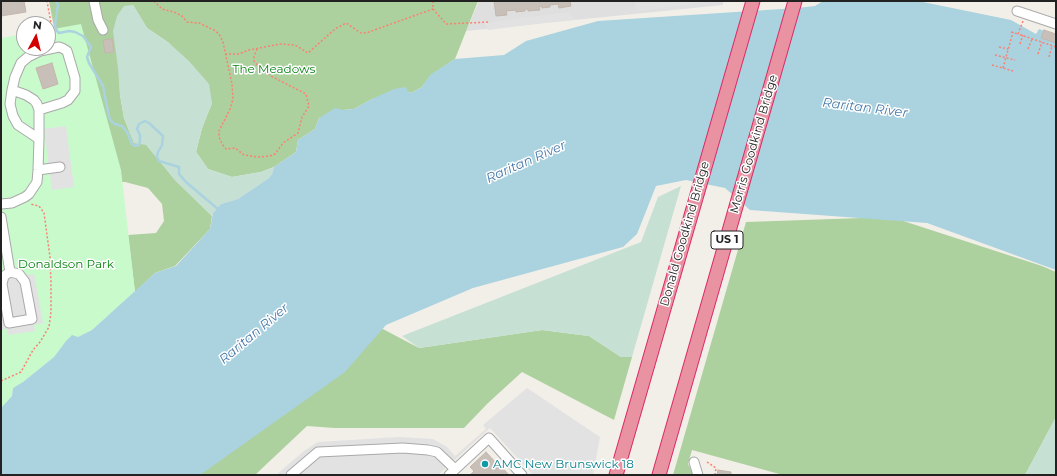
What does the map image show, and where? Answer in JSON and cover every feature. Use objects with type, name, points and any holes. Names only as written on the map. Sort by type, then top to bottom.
[{"type":"highway","name":"Donald Goodkind Bridge","points":[[617,471],[753,1]]},
{"type":"highway","name":"Morris Goodkind Bridge","points":[[660,473],[795,1]]},
{"type":"street","points":[[94,1],[98,20],[103,30]]},
{"type":"street","points":[[1017,11],[1056,24]]},
{"type":"street","points":[[39,110],[68,100],[75,91],[75,78],[65,49],[59,47],[48,49],[28,57],[21,64],[12,90],[10,104],[13,116],[18,125],[39,139]]},
{"type":"street","points":[[1,204],[12,203],[25,197],[29,194],[37,182],[39,110],[34,100],[26,95],[12,90]]},
{"type":"street","points":[[38,170],[60,167]]},
{"type":"street","points":[[1,217],[10,272]]},
{"type":"street","points":[[10,272],[19,274],[26,282],[32,319],[9,323],[2,284],[4,276],[10,272]]},
{"type":"street","points":[[291,475],[318,452],[403,448],[437,452],[452,472],[490,438],[522,475]]},
{"type":"street","points":[[694,462],[698,475]]},
{"type":"path","points":[[47,1],[50,16]]},
{"type":"path","points":[[154,1],[162,9],[182,16],[187,22],[199,23],[219,34],[226,54],[232,84],[233,99],[230,109],[219,131],[219,137],[226,149],[234,148],[238,149],[244,155],[258,157],[275,154],[282,143],[298,133],[302,117],[309,106],[306,94],[271,76],[260,68],[254,61],[254,56],[257,49]]},
{"type":"path","points":[[433,1],[433,9],[446,24],[490,22]]},
{"type":"path","points":[[226,54],[239,54],[280,44],[294,45],[308,53],[335,30],[346,23],[361,33],[366,33],[433,9]]},
{"type":"path","points":[[1018,34],[1023,20]]},
{"type":"path","points":[[1003,68],[1012,32],[1056,47]]},
{"type":"path","points":[[1020,44],[1023,36]]},
{"type":"path","points":[[1028,49],[1032,39]]},
{"type":"path","points":[[1038,54],[1042,42]]},
{"type":"path","points":[[1049,57],[1052,46]]},
{"type":"path","points":[[999,47],[1008,49]]},
{"type":"path","points":[[995,55],[1015,60]]},
{"type":"path","points":[[992,65],[1013,71]]},
{"type":"path","points":[[1,381],[21,372],[33,350],[49,327],[51,312],[50,257],[44,213],[41,207],[36,205],[30,204],[26,206]]},
{"type":"path","points":[[707,462],[716,468],[715,475]]},
{"type":"shaded area","points":[[479,1],[723,1],[723,5],[466,31]]},
{"type":"shaded area","points":[[635,1],[716,1],[636,11]]},
{"type":"shaded area","points":[[568,12],[576,19],[488,30],[484,23]]},
{"type":"shaded area","points":[[66,126],[74,187],[52,190],[44,129]]},
{"type":"shaded area","points":[[34,274],[43,323],[34,325],[35,331],[8,335],[7,329],[1,330],[1,279]]},
{"type":"shaded area","points":[[527,388],[600,437],[593,475],[533,475],[490,428],[438,475],[276,475],[304,451],[318,442],[399,437],[433,439],[447,447],[455,456],[486,429],[483,425]]},
{"type":"green space","name":"The Meadows","points":[[49,1],[478,1],[455,59],[431,75],[422,87],[411,93],[408,92],[372,99],[354,109],[343,110],[319,118],[315,129],[298,140],[296,152],[274,167],[261,172],[232,177],[208,169],[196,152],[202,128],[212,103],[169,43],[147,28],[133,5],[119,68],[120,95],[124,118],[134,143],[146,144],[175,180],[212,216],[210,229],[175,266],[155,273],[135,292],[128,235],[156,233],[164,221],[162,204],[148,188],[125,182],[100,182],[84,48],[56,28],[56,16],[52,16]]},
{"type":"green space","points":[[133,5],[147,28],[169,43],[189,61],[209,84],[212,103],[202,128],[196,152],[208,169],[232,177],[261,172],[274,167],[269,178],[238,199],[221,204],[212,216],[175,180],[146,145],[134,143],[124,118],[113,31],[117,16],[124,6]]},
{"type":"green space","name":"Donaldson Park","points":[[81,24],[121,170],[135,292],[92,330],[66,341],[54,357],[23,382],[13,388],[12,396],[1,408],[1,38],[16,35],[16,56],[56,56],[56,29]]},
{"type":"green space","points":[[681,186],[632,357],[621,357],[589,336],[542,330],[419,348],[402,336],[641,242],[658,197]]},
{"type":"green space","points":[[891,217],[1042,266],[1056,272],[1056,417],[1025,475],[783,475],[692,450],[688,464],[694,475],[673,475],[746,222]]},
{"type":"green space","points":[[381,328],[419,348],[542,330],[589,336],[621,357],[632,357],[614,420],[522,372],[488,403],[464,428],[334,428],[307,426],[255,475],[160,475]]},
{"type":"green space","points":[[1056,417],[1056,475],[1025,475]]},
{"type":"water","name":"Raritan River","points":[[823,1],[918,1],[1011,20],[1036,34],[1039,29],[1056,35],[1056,270],[927,223],[750,210],[725,188],[686,180],[656,186],[637,234],[623,247],[473,288],[386,325],[345,372],[200,475],[1,475],[1,408],[12,396],[13,388],[23,382],[54,357],[72,335],[78,337],[92,330],[155,273],[176,266],[210,229],[213,213],[221,204],[238,199],[269,178],[274,167],[296,152],[298,140],[315,129],[319,118],[335,108],[343,110],[354,109],[394,89],[406,87],[408,92],[411,93],[422,87],[430,75],[455,59],[504,55],[526,41],[598,21],[797,8],[815,6]]},
{"type":"building","points":[[1,1],[24,1],[26,12],[1,16]]},
{"type":"building","points":[[494,1],[570,1],[571,6],[559,8],[558,4],[542,8],[542,6],[539,7],[540,10],[528,11],[528,9],[525,9],[525,11],[516,12],[516,10],[506,11],[507,15],[496,16]]},
{"type":"building","points":[[1044,30],[1056,34],[1056,43],[1041,38]]},
{"type":"building","points":[[112,39],[114,52],[105,53],[103,40]]},
{"type":"building","points":[[52,63],[58,84],[43,89],[36,68]]},
{"type":"building","name":"AMC New Brunswick 18","points":[[486,452],[509,475],[470,475],[474,471],[470,467]]},
{"type":"building","points":[[718,470],[731,472],[731,475],[717,475]]},
{"type":"waterway","points":[[56,1],[58,5],[55,26],[57,31],[59,33],[69,31],[75,32],[83,36],[91,47],[87,57],[103,86],[109,117],[112,122],[122,126],[127,132],[132,144],[135,146],[139,145],[140,141],[140,135],[137,129],[139,124],[145,121],[149,123],[163,136],[162,145],[157,157],[159,161],[179,167],[179,174],[186,182],[219,210]]},
{"type":"place","name":"AMC New Brunswick 18","points":[[485,464]]}]
